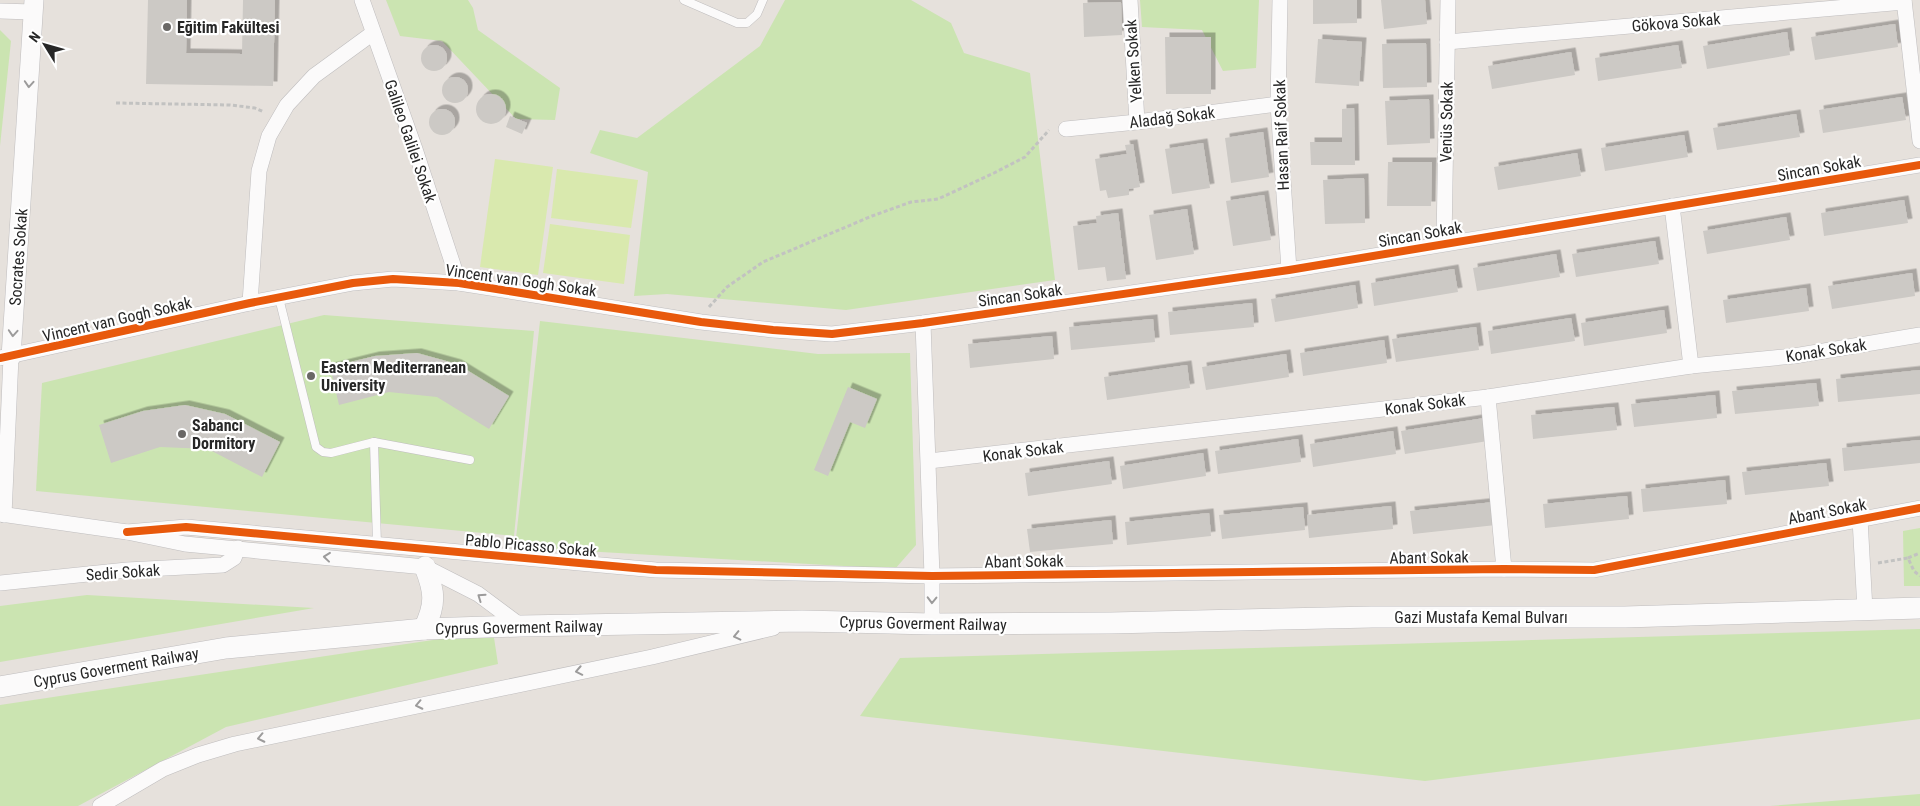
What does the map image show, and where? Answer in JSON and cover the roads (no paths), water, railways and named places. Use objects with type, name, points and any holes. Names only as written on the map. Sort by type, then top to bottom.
[{"type":"main road","points":[[424,629],[431,616],[434,600],[433,586],[425,567]]},
{"type":"main road","name":"Gazi Mustafa Kemal Bulvarı","points":[[1041,624],[1372,617],[1625,617],[1920,608]]},
{"type":"main road","name":"Cyprus Goverment Railway","points":[[0,686],[226,648],[424,629],[802,621],[1041,624]]},
{"type":"street","name":"Galileo Galilei Sokak","points":[[362,0],[415,149],[458,283]]},
{"type":"street","name":"Yelken Sokak","points":[[1130,0],[1137,122]]},
{"type":"street","name":"Hasan Raif Sokak","points":[[1280,0],[1278,104],[1289,270]]},
{"type":"street","name":"Venüs Sokak","points":[[1444,243],[1448,0]]},
{"type":"street","points":[[1904,1],[1920,141]]},
{"type":"street","name":"Gökova Sokak","points":[[1448,42],[1904,1]]},
{"type":"street","points":[[0,11],[34,6]]},
{"type":"street","name":"Socrates Sokak","points":[[2,514],[6,358],[34,6]]},
{"type":"street","points":[[250,303],[259,171],[269,136],[287,105],[314,76],[373,34]]},
{"type":"street","name":"Aladağ Sokak","points":[[1066,129],[1278,104]]},
{"type":"street","name":"Sincan Sokak","points":[[923,323],[1289,270],[1920,164]]},
{"type":"street","points":[[1672,206],[1691,366]]},
{"type":"street","name":"Vincent van Gogh Sokak","points":[[6,358],[250,303],[353,283],[393,279],[458,283],[701,322],[773,330],[832,334],[923,323]]},
{"type":"street","points":[[923,323],[929,462],[932,624]]},
{"type":"street","name":"Konak Sokak","points":[[929,462],[1488,397],[1691,366],[1794,356],[1920,336]]},
{"type":"street","points":[[1488,397],[1504,570]]},
{"type":"street","name":"Abant Sokak","points":[[932,576],[1594,570],[1920,508]]},
{"type":"street","name":"Pablo Picasso Sokak","points":[[2,514],[128,532],[185,544],[425,567],[478,594],[521,626]]},
{"type":"street","points":[[1860,519],[1865,610]]},
{"type":"street","name":"Pablo Picasso Sokak","points":[[128,532],[186,527],[656,570],[932,576]]},
{"type":"street","name":"Sedir Sokak","points":[[0,583],[128,570],[223,565],[234,558],[238,548]]},
{"type":"street","points":[[100,806],[163,769],[198,755],[235,744],[652,657],[802,621]]},
{"type":"lane","points":[[684,0],[736,23],[747,23],[757,14],[763,0]]},
{"type":"lane","points":[[279,298],[316,447],[322,452],[331,453],[374,442],[470,460]]},
{"type":"lane","points":[[374,442],[377,544]]},
{"type":"place","name":"Eğitim Fakültesi","points":[[167,27]]},
{"type":"place","name":"Eastern Mediterranean University","points":[[311,376]]},
{"type":"place","name":"Sabancı Dormitory","points":[[182,434]]}]
